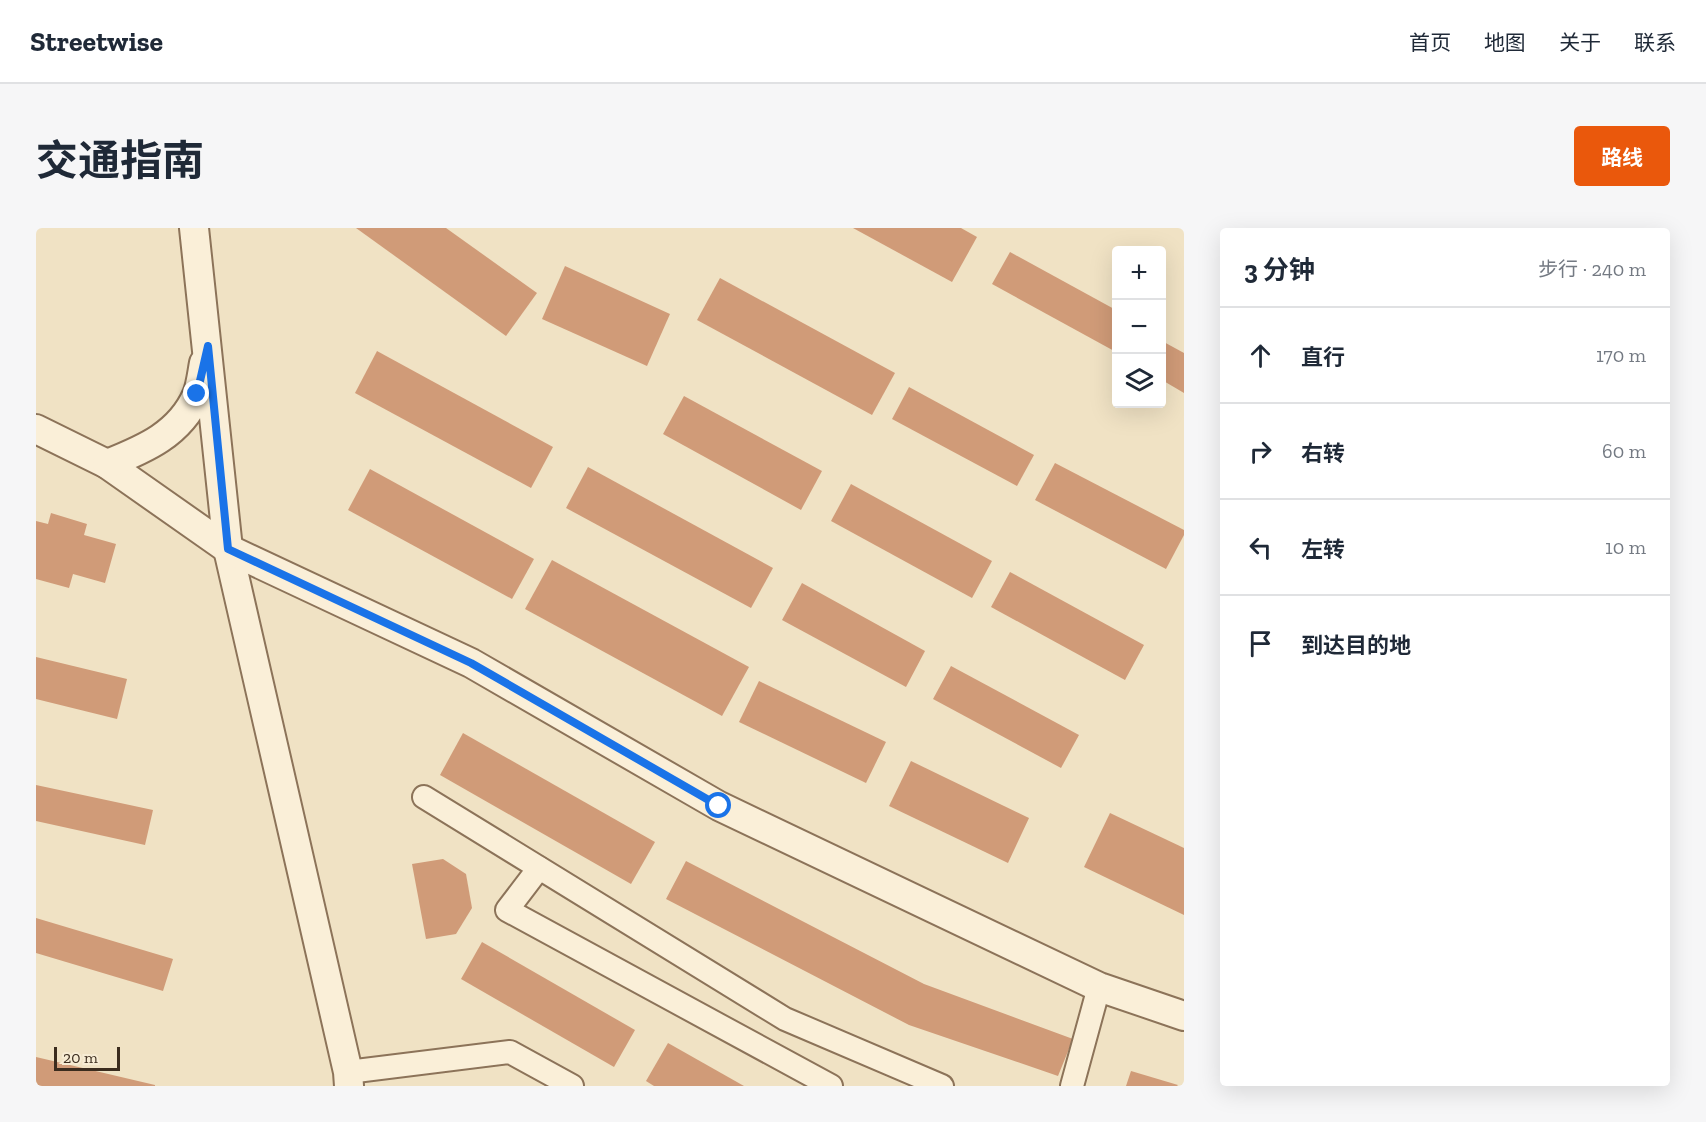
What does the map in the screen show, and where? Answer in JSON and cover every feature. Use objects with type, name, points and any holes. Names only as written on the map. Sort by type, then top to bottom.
[{"type":"street","points":[[194,228],[228,549],[348,1079],[510,1052],[572,1086]]},
{"type":"street","points":[[107,464],[140,451],[179,424],[197,394],[208,346]]},
{"type":"street","points":[[36,429],[107,464],[228,549],[471,663],[719,806],[1099,987],[1184,1016]]},
{"type":"street","points":[[424,797],[785,1019],[942,1086]]},
{"type":"street","points":[[539,868],[507,910],[831,1086]]},
{"type":"street","points":[[1072,1086],[1099,987]]},
{"type":"building","points":[[356,228],[446,228],[537,293],[506,336]]},
{"type":"building","points":[[853,228],[961,228],[977,237],[952,282]]},
{"type":"building","points":[[1010,252],[1112,308],[1112,350],[992,284]]},
{"type":"building","points":[[565,266],[670,314],[647,366],[542,319]]},
{"type":"building","points":[[720,278],[895,373],[872,415],[697,320]]},
{"type":"building","points":[[1166,343],[1184,353],[1184,393],[1166,382]]},
{"type":"building","points":[[377,351],[553,447],[531,488],[355,393]]},
{"type":"building","points":[[909,387],[1034,455],[1017,486],[892,419]]},
{"type":"building","points":[[684,396],[822,471],[801,510],[663,434]]},
{"type":"building","points":[[1055,463],[1184,530],[1184,535],[1166,569],[1035,500]]},
{"type":"building","points":[[588,467],[773,568],[751,608],[566,508]]},
{"type":"building","points":[[370,469],[534,559],[512,599],[348,510]]},
{"type":"building","points":[[851,484],[992,561],[972,598],[831,521]]},
{"type":"building","points":[[51,513],[87,524],[84,535],[116,544],[105,583],[73,574],[69,588],[36,579],[36,521],[48,524]]},
{"type":"building","points":[[552,560],[749,667],[722,716],[525,609]]},
{"type":"building","points":[[1010,572],[1144,645],[1125,680],[991,607]]},
{"type":"building","points":[[802,583],[925,651],[906,687],[782,620]]},
{"type":"building","points":[[36,657],[127,679],[117,719],[36,699]]},
{"type":"building","points":[[951,666],[1079,735],[1061,768],[933,699]]},
{"type":"building","points":[[759,681],[886,742],[866,783],[739,722]]},
{"type":"building","points":[[463,733],[655,842],[631,884],[440,775]]},
{"type":"building","points":[[911,761],[1029,818],[1008,863],[889,806]]},
{"type":"building","points":[[36,785],[153,810],[145,845],[36,821]]},
{"type":"building","points":[[1110,813],[1184,848],[1184,915],[1084,867]]},
{"type":"building","points":[[443,859],[466,874],[472,908],[456,934],[426,939],[412,864]]},
{"type":"building","points":[[686,861],[924,984],[1073,1039],[1058,1076],[909,1025],[666,899]]},
{"type":"building","points":[[36,918],[173,959],[163,991],[36,953]]},
{"type":"building","points":[[482,942],[635,1030],[614,1067],[461,979]]},
{"type":"building","points":[[668,1043],[744,1086],[654,1086],[646,1081]]},
{"type":"building","points":[[36,1057],[155,1085],[155,1086],[36,1086]]},
{"type":"building","points":[[1131,1071],[1178,1085],[1126,1086]]},
{"type":"route","points":[[197,394],[208,346],[228,549],[471,663],[719,806]]}]
